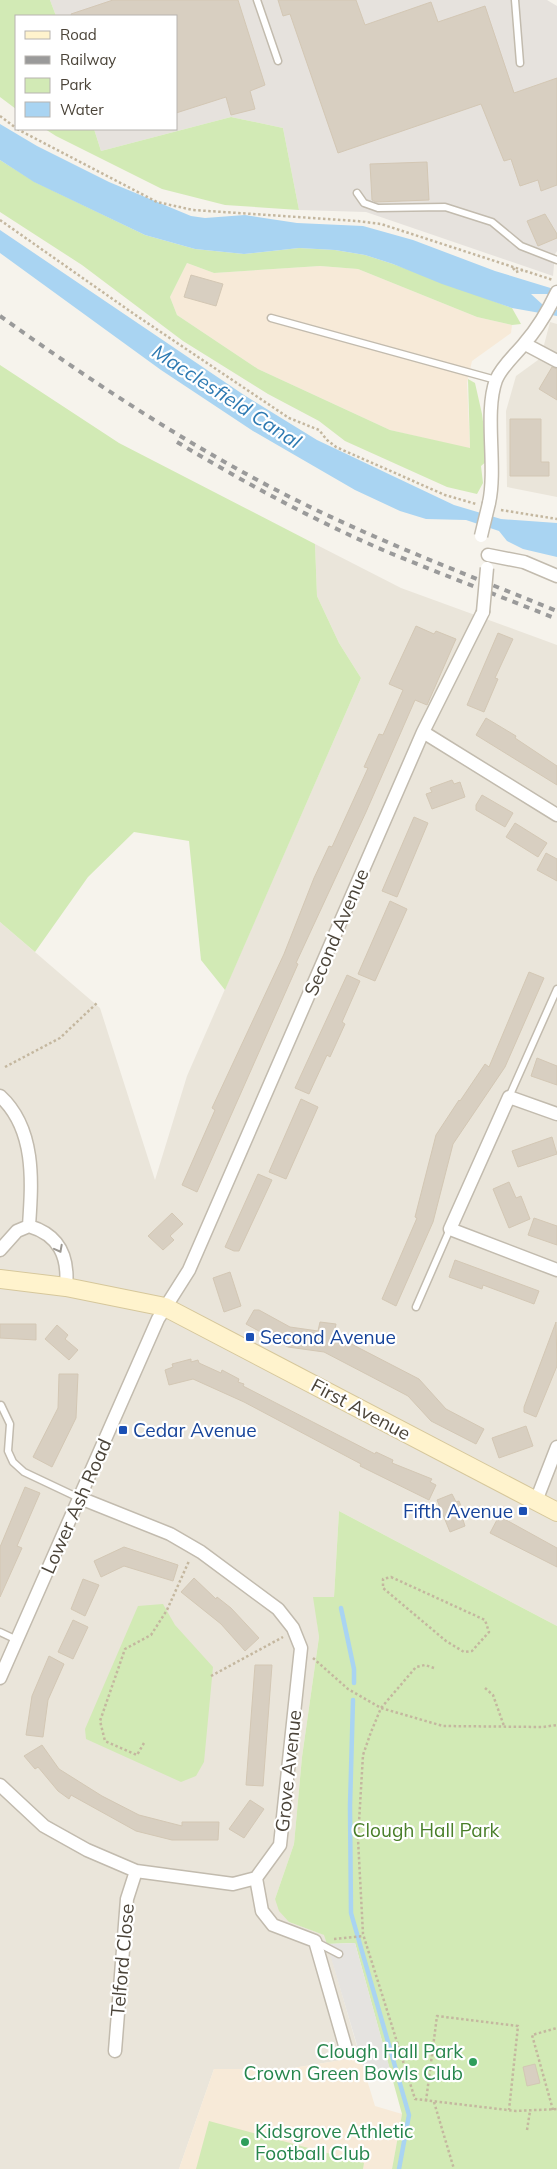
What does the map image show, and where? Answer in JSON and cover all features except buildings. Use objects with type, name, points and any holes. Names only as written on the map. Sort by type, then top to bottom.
[{"type":"main road","points":[[0,1280],[66,1286],[165,1307]]},
{"type":"main road","name":"First Avenue","points":[[165,1307],[557,1512]]},
{"type":"street","points":[[557,292],[544,317],[496,380],[492,408],[493,485],[481,536],[487,561],[524,562],[557,576]]},
{"type":"street","points":[[525,344],[557,361]]},
{"type":"street","name":"Second Avenue","points":[[165,1307],[189,1270],[423,732],[483,612],[487,561]]},
{"type":"street","points":[[423,732],[557,815]]},
{"type":"street","points":[[0,1096],[19,1120],[28,1147],[32,1178],[29,1226]]},
{"type":"street","points":[[557,1114],[509,1097],[450,1229],[557,1270]]},
{"type":"street","points":[[0,1250],[17,1231],[29,1226],[44,1230],[54,1240],[65,1261],[66,1286]]},
{"type":"street","name":"Lower Ash Road","points":[[0,1678],[158,1319],[165,1307]]},
{"type":"street","points":[[536,1501],[557,1447]]},
{"type":"street","name":"Grove Avenue","points":[[80,1498],[170,1534],[194,1548],[231,1572],[278,1609],[293,1628],[301,1648],[280,1845],[256,1878]]},
{"type":"street","points":[[0,1785],[44,1826],[87,1850],[136,1871],[233,1884],[256,1878],[262,1911],[273,1925],[315,1942],[346,2049]]},
{"type":"street","name":"Telford Close","points":[[115,2051],[126,1899],[136,1871]]},
{"type":"lane","points":[[257,0],[278,61]]},
{"type":"lane","points":[[515,0],[520,63]]},
{"type":"lane","points":[[357,193],[364,203],[378,208],[445,207],[484,219],[492,222],[521,246],[557,260]]},
{"type":"lane","points":[[271,318],[496,380]]},
{"type":"lane","points":[[509,1097],[557,989]]},
{"type":"lane","points":[[416,1307],[450,1229]]},
{"type":"lane","points":[[1,1405],[10,1424],[8,1451],[13,1462],[24,1472],[80,1498]]},
{"type":"lane","points":[[0,1632],[17,1640]]},
{"type":"lane","points":[[315,1942],[339,1954]]},
{"type":"path","points":[[0,116],[15,127]]},
{"type":"path","points":[[21,130],[156,202],[193,210],[381,224],[512,267],[516,272],[523,270],[557,281]]},
{"type":"path","points":[[0,220],[289,418],[319,430],[336,447],[445,495],[489,506],[557,519]]},
{"type":"path","points":[[5,1067],[60,1038],[98,1002]]},
{"type":"path","points":[[144,1743],[137,1755],[105,1741],[100,1722],[125,1649],[151,1635],[167,1610],[194,1548]]},
{"type":"path","points":[[391,1577],[408,1583],[485,1620],[489,1632],[472,1651],[464,1652],[446,1641],[383,1588],[383,1579],[391,1577]]},
{"type":"path","points":[[211,1676],[282,1639],[293,1628]]},
{"type":"path","points":[[301,1648],[348,1689],[381,1708],[444,1726],[557,1725]]},
{"type":"path","points":[[434,1668],[425,1665],[416,1667],[381,1708],[363,1755],[358,1839],[364,1936],[414,2099],[509,2110],[555,2110],[532,2035],[557,2028]]},
{"type":"path","points":[[485,1688],[493,1696],[504,1726]]},
{"type":"path","points":[[315,1942],[364,1936]]},
{"type":"path","points":[[426,2100],[436,2016],[518,2026],[509,2110]]},
{"type":"path","points":[[434,2102],[454,2169]]},
{"type":"path","points":[[526,2130],[530,2111]]},
{"type":"shaded area","points":[[50,0],[547,0],[557,6],[557,251],[555,254],[553,276],[366,212],[299,210],[283,128],[231,117],[101,151],[94,130],[178,130],[178,15],[56,15]]},
{"type":"shaded area","points":[[187,263],[214,273],[320,266],[358,269],[477,317],[512,325],[511,333],[472,361],[467,383],[470,449],[390,430],[258,369],[177,315],[170,297]]},
{"type":"shaded area","points":[[550,322],[557,324],[557,497],[507,487],[506,411],[516,376],[538,360]]},
{"type":"shaded area","points":[[315,544],[401,588],[557,645],[557,1626],[339,1511],[334,1597],[314,1597],[319,1637],[302,1757],[294,1844],[275,1899],[289,1922],[325,1935],[360,2057],[287,2069],[214,2069],[179,2169],[0,2169],[0,922],[100,1008],[155,1180],[187,1076],[361,678],[339,643],[317,596]]},
{"type":"shaded area","points":[[355,1943],[391,2073],[367,2079],[327,1944]]},
{"type":"shaded area","points":[[360,2057],[375,2106],[402,2114],[392,2169],[179,2169],[214,2069],[287,2069]]},
{"type":"green space","points":[[0,0],[50,0],[56,15],[15,15],[15,108],[0,97]]},
{"type":"green space","points":[[231,117],[283,128],[299,210],[225,205],[162,189],[47,130],[94,130],[101,151]]},
{"type":"green space","points":[[0,160],[35,182],[145,235],[195,249],[244,254],[299,248],[335,250],[365,255],[512,308],[521,324],[512,325],[477,317],[358,269],[320,266],[214,273],[187,263],[170,297],[177,315],[258,369],[390,430],[470,448],[468,379],[475,383],[482,414],[488,460],[481,466],[483,483],[477,494],[447,487],[345,441],[319,421],[268,394],[183,341],[82,265],[0,212]]},
{"type":"green space","points":[[0,365],[119,443],[315,544],[317,596],[339,643],[361,678],[225,990],[201,960],[189,841],[134,832],[88,877],[35,952],[0,922]]},
{"type":"green space","name":"Clough Hall Park","points":[[339,1511],[557,1626],[557,2169],[392,2169],[402,2114],[355,1943],[327,1944],[324,1935],[289,1922],[279,1911],[275,1899],[294,1844],[302,1757],[319,1637],[313,1597],[334,1597]]},
{"type":"green space","points":[[163,1604],[175,1625],[213,1667],[204,1762],[196,1776],[181,1782],[86,1739],[85,1729],[138,1606]]},
{"type":"green space","name":"Kidsgrove Athletic Football Club","points":[[209,2121],[364,2163],[363,2169],[196,2169]]},
{"type":"water","points":[[0,124],[37,146],[109,182],[191,216],[205,218],[245,215],[297,223],[363,226],[413,240],[495,271],[557,290],[557,297],[547,294],[531,294],[543,305],[557,310],[557,316],[512,308],[365,255],[335,250],[299,248],[244,254],[195,249],[145,235],[34,182],[0,160]]},
{"type":"water","name":"Macclesfield Canal","points":[[0,230],[244,395],[317,440],[454,505],[501,519],[557,523],[557,557],[523,549],[507,541],[499,531],[466,520],[426,519],[400,511],[355,490],[253,431],[161,370],[0,253]]},
{"type":"waterway","points":[[341,1608],[354,1669],[354,1683]]},
{"type":"waterway","points":[[353,1700],[350,1806],[351,1913],[409,2115],[399,2169]]},
{"type":"railway","points":[[0,316],[111,393],[266,485],[368,534],[557,611]]},
{"type":"railway","points":[[177,442],[282,501],[335,528],[411,562],[557,619]]},
{"type":"place","name":"Second Avenue","points":[[250,1337]]},
{"type":"place","name":"Cedar Avenue","points":[[123,1430]]},
{"type":"place","name":"Fifth Avenue","points":[[523,1511]]},
{"type":"place","name":"Clough Hall Park Crown Green Bowls Club","points":[[473,2062]]},
{"type":"place","name":"Kidsgrove Athletic Football Club","points":[[245,2142]]}]
